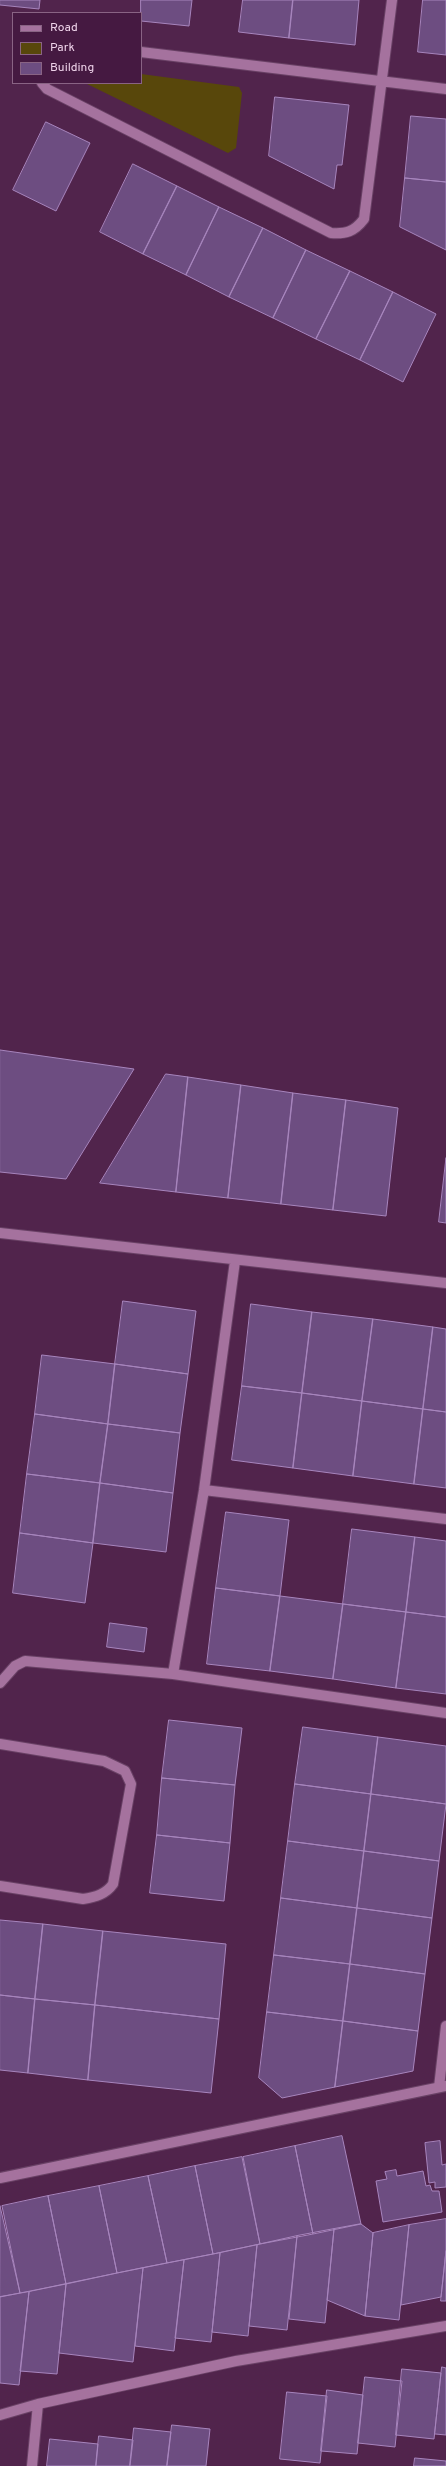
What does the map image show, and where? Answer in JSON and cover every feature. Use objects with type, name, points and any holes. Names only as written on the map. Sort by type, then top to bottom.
[{"type":"street","points":[[43,84],[47,89],[331,233],[346,234],[358,227],[364,219],[392,0]]},
{"type":"street","points":[[142,52],[382,80],[446,89]]},
{"type":"street","points":[[0,1233],[236,1261],[446,1282]]},
{"type":"street","points":[[173,1674],[204,1490],[236,1261]]},
{"type":"street","points":[[204,1490],[446,1519]]},
{"type":"street","points":[[0,1683],[15,1666],[26,1661],[173,1674],[446,1713]]},
{"type":"street","points":[[0,1744],[104,1761],[125,1770],[131,1784],[113,1884],[109,1890],[95,1898],[83,1899],[0,1886]]},
{"type":"street","points":[[0,2178],[443,2086],[446,2026]]},
{"type":"street","points":[[0,2415],[38,2404],[236,2361],[446,2326]]},
{"type":"street","points":[[32,2466],[38,2404]]},
{"type":"green space","points":[[142,74],[239,87],[242,93],[236,148],[228,153],[87,84],[142,84]]},
{"type":"building","points":[[0,0],[40,0],[39,9],[0,5]]},
{"type":"building","points":[[141,0],[192,0],[189,26],[142,21]]},
{"type":"building","points":[[243,0],[293,0],[289,38],[239,32]]},
{"type":"building","points":[[293,0],[359,0],[355,45],[289,38]]},
{"type":"building","points":[[423,0],[446,0],[446,55],[418,52]]},
{"type":"building","points":[[275,97],[349,105],[342,165],[337,165],[334,189],[269,156]]},
{"type":"building","points":[[411,116],[446,119],[446,182],[405,178]]},
{"type":"building","points":[[46,122],[90,143],[56,211],[13,190]]},
{"type":"building","points":[[133,164],[177,186],[143,254],[100,232]]},
{"type":"building","points":[[405,178],[446,182],[446,250],[400,227]]},
{"type":"building","points":[[177,186],[219,207],[186,275],[143,254]]},
{"type":"building","points":[[219,207],[263,228],[229,297],[186,275]]},
{"type":"building","points":[[263,228],[306,250],[273,318],[229,297]]},
{"type":"building","points":[[306,250],[350,271],[316,339],[273,318]]},
{"type":"building","points":[[350,271],[393,292],[360,360],[316,339]]},
{"type":"building","points":[[393,292],[436,314],[403,382],[360,360]]},
{"type":"building","points":[[0,1050],[134,1069],[66,1179],[0,1172]]},
{"type":"building","points":[[166,1074],[188,1077],[176,1192],[100,1183]]},
{"type":"building","points":[[188,1077],[241,1085],[228,1198],[176,1192]]},
{"type":"building","points":[[241,1085],[293,1093],[281,1204],[228,1198]]},
{"type":"building","points":[[293,1093],[346,1100],[333,1210],[281,1204]]},
{"type":"building","points":[[346,1100],[398,1108],[386,1216],[333,1210]]},
{"type":"building","points":[[446,1158],[446,1223],[439,1222]]},
{"type":"building","points":[[123,1301],[196,1311],[188,1374],[115,1364]]},
{"type":"building","points":[[251,1304],[312,1312],[302,1393],[242,1386]]},
{"type":"building","points":[[312,1312],[373,1319],[362,1401],[302,1393]]},
{"type":"building","points":[[373,1319],[433,1327],[423,1409],[362,1401]]},
{"type":"building","points":[[433,1327],[446,1329],[446,1412],[423,1409]]},
{"type":"building","points":[[42,1355],[115,1364],[108,1424],[35,1414]]},
{"type":"building","points":[[115,1364],[188,1374],[180,1433],[108,1424]]},
{"type":"building","points":[[242,1386],[302,1393],[293,1468],[232,1460]]},
{"type":"building","points":[[302,1393],[362,1401],[353,1476],[293,1468]]},
{"type":"building","points":[[362,1401],[423,1409],[414,1484],[353,1476]]},
{"type":"building","points":[[423,1409],[446,1412],[446,1488],[414,1484]]},
{"type":"building","points":[[35,1414],[108,1424],[100,1483],[27,1474]]},
{"type":"building","points":[[108,1424],[180,1433],[173,1493],[100,1483]]},
{"type":"building","points":[[27,1474],[100,1483],[93,1543],[20,1533]]},
{"type":"building","points":[[100,1483],[173,1493],[166,1552],[93,1543]]},
{"type":"building","points":[[226,1512],[289,1520],[280,1596],[216,1588]]},
{"type":"building","points":[[352,1529],[415,1537],[406,1612],[343,1604]]},
{"type":"building","points":[[20,1533],[93,1543],[85,1603],[13,1593]]},
{"type":"building","points":[[415,1537],[446,1541],[446,1617],[406,1612]]},
{"type":"building","points":[[216,1588],[280,1596],[270,1671],[207,1664]]},
{"type":"building","points":[[280,1596],[343,1604],[333,1679],[270,1671]]},
{"type":"building","points":[[343,1604],[406,1612],[396,1688],[333,1679]]},
{"type":"building","points":[[406,1612],[446,1617],[446,1694],[396,1688]]},
{"type":"building","points":[[110,1623],[147,1628],[144,1652],[107,1647]]},
{"type":"building","points":[[169,1720],[242,1728],[235,1785],[162,1778]]},
{"type":"building","points":[[303,1727],[378,1737],[371,1794],[295,1784]]},
{"type":"building","points":[[378,1737],[446,1746],[446,1804],[371,1794]]},
{"type":"building","points":[[162,1778],[235,1785],[230,1843],[157,1835]]},
{"type":"building","points":[[295,1784],[371,1794],[364,1851],[288,1841]]},
{"type":"building","points":[[371,1794],[446,1804],[439,1861],[364,1851]]},
{"type":"building","points":[[157,1835],[230,1843],[224,1901],[150,1893]]},
{"type":"building","points":[[288,1841],[364,1851],[357,1908],[281,1898]]},
{"type":"building","points":[[364,1851],[439,1861],[432,1918],[357,1908]]},
{"type":"building","points":[[281,1898],[357,1908],[350,1964],[274,1955]]},
{"type":"building","points":[[357,1908],[432,1918],[425,1974],[350,1964]]},
{"type":"building","points":[[0,1920],[43,1924],[35,1999],[0,1995]]},
{"type":"building","points":[[43,1924],[103,1931],[95,2005],[35,1999]]},
{"type":"building","points":[[103,1931],[226,1944],[219,2019],[95,2005]]},
{"type":"building","points":[[274,1955],[350,1964],[343,2021],[267,2012]]},
{"type":"building","points":[[350,1964],[425,1974],[418,2031],[343,2021]]},
{"type":"building","points":[[0,1995],[35,1999],[28,2073],[0,2070]]},
{"type":"building","points":[[35,1999],[95,2005],[88,2080],[28,2073]]},
{"type":"building","points":[[95,2005],[219,2019],[211,2093],[88,2080]]},
{"type":"building","points":[[267,2012],[343,2021],[335,2087],[282,2098],[259,2078]]},
{"type":"building","points":[[343,2021],[418,2031],[413,2071],[335,2087]]},
{"type":"building","points":[[342,2136],[361,2224],[313,2234],[295,2146]]},
{"type":"building","points":[[440,2141],[442,2165],[446,2164],[446,2187],[435,2188],[435,2182],[429,2183],[425,2143]]},
{"type":"building","points":[[295,2146],[313,2234],[260,2244],[243,2157]]},
{"type":"building","points":[[242,2157],[260,2244],[213,2254],[195,2166]]},
{"type":"building","points":[[195,2166],[213,2254],[167,2263],[148,2176]]},
{"type":"building","points":[[396,2170],[397,2176],[423,2171],[426,2186],[430,2185],[432,2191],[439,2191],[442,2212],[383,2222],[376,2181],[387,2179],[385,2172]]},
{"type":"building","points":[[148,2176],[167,2263],[117,2273],[99,2186]]},
{"type":"building","points":[[99,2186],[117,2273],[66,2284],[48,2196]]},
{"type":"building","points":[[48,2196],[66,2284],[20,2293],[2,2206]]},
{"type":"building","points":[[0,2206],[20,2293],[0,2297]]},
{"type":"building","points":[[446,2219],[446,2251],[441,2297],[401,2305],[409,2225]]},
{"type":"building","points":[[361,2224],[373,2233],[365,2316],[327,2300],[334,2229]]},
{"type":"building","points":[[409,2225],[399,2320],[365,2316],[373,2233]]},
{"type":"building","points":[[334,2229],[325,2323],[289,2319],[297,2236]]},
{"type":"building","points":[[297,2236],[287,2330],[249,2326],[257,2245]]},
{"type":"building","points":[[257,2245],[248,2336],[212,2332],[220,2253]]},
{"type":"building","points":[[446,2251],[446,2301],[441,2301]]},
{"type":"building","points":[[220,2253],[211,2342],[175,2338],[184,2260]]},
{"type":"building","points":[[184,2260],[174,2351],[135,2346],[143,2268]]},
{"type":"building","points":[[143,2268],[133,2362],[59,2353],[66,2284]]},
{"type":"building","points":[[66,2284],[57,2374],[20,2371],[29,2292]]},
{"type":"building","points":[[29,2292],[19,2385],[0,2383],[0,2297]]},
{"type":"building","points":[[442,2367],[446,2368],[446,2435],[435,2434]]},
{"type":"building","points":[[402,2369],[441,2373],[434,2439],[396,2435]]},
{"type":"building","points":[[365,2377],[402,2381],[395,2447],[358,2443]]},
{"type":"building","points":[[327,2390],[363,2395],[357,2454],[321,2451]]},
{"type":"building","points":[[287,2392],[327,2396],[320,2463],[280,2459]]},
{"type":"building","points":[[172,2425],[210,2429],[206,2466],[167,2466]]},
{"type":"building","points":[[134,2428],[171,2432],[167,2466],[130,2466]]},
{"type":"building","points":[[99,2436],[133,2440],[130,2466],[96,2466]]},
{"type":"building","points":[[50,2439],[98,2444],[96,2466],[47,2466]]},
{"type":"building","points":[[415,2458],[446,2461],[446,2466],[414,2466]]}]
